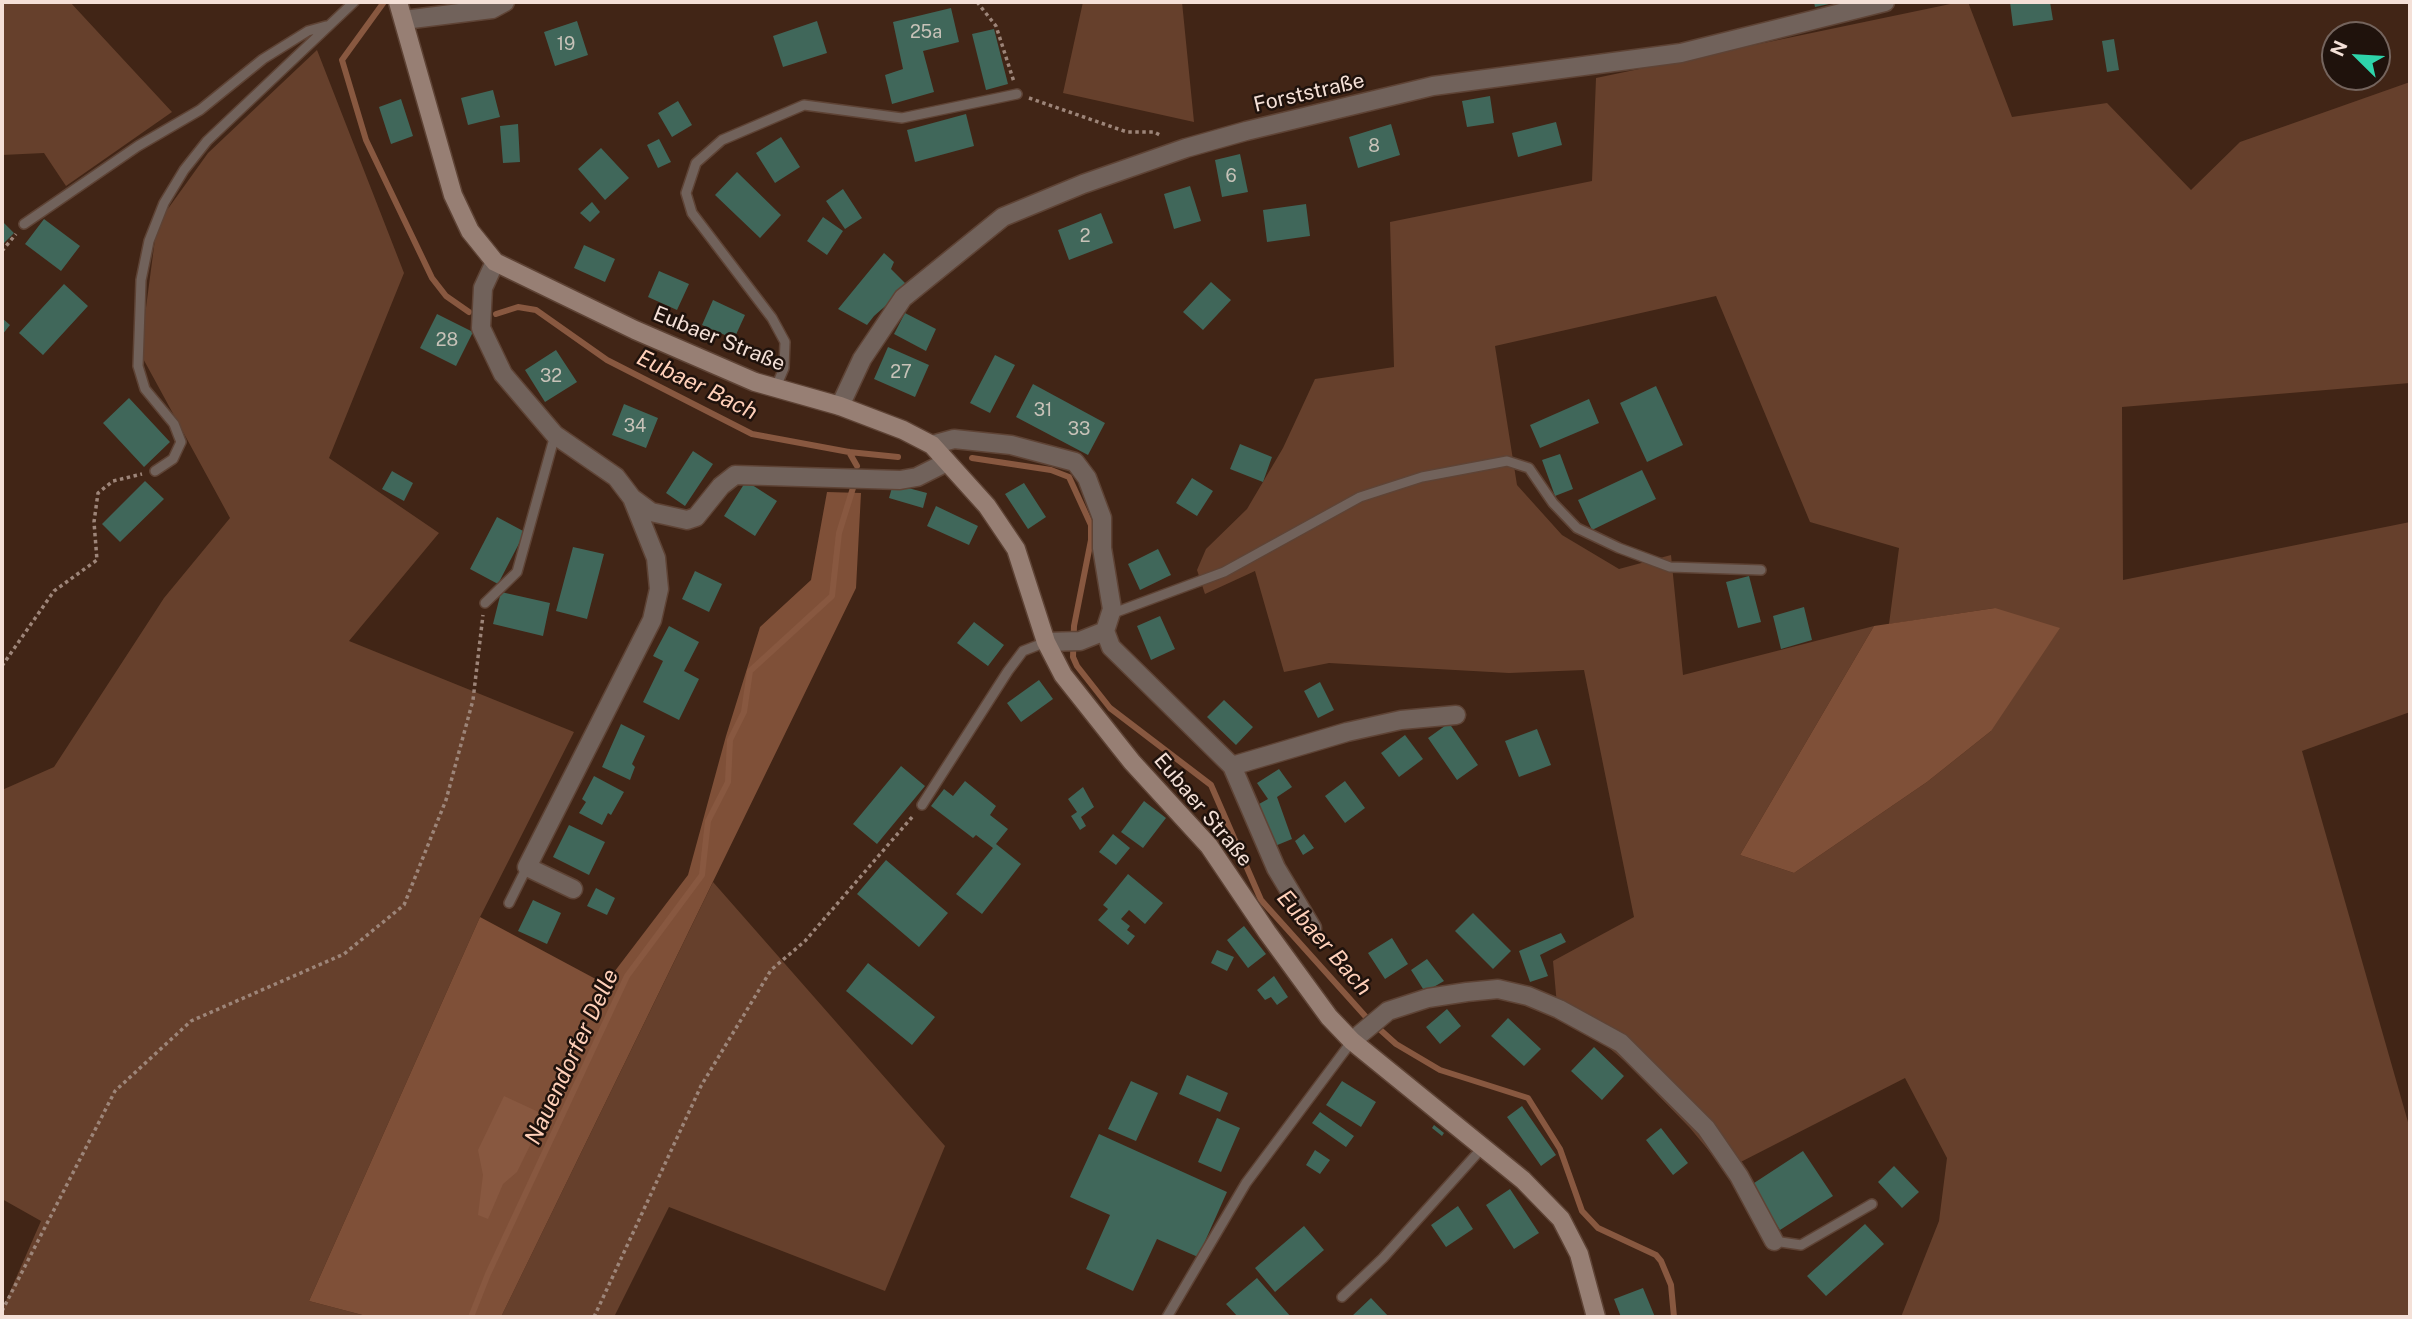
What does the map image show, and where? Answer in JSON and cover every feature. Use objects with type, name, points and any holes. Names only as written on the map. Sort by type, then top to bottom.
[{"type":"street","name":"Eubaer Straße","points":[[398,2],[453,195],[470,230],[495,262],[635,330],[755,382],[840,406],[903,430],[932,445],[987,506],[1016,549],[1063,641],[1063,675],[1132,762],[1209,846],[1266,932],[1329,1017],[1352,1041],[1523,1180],[1561,1219],[1579,1254],[1596,1317]]},
{"type":"street","points":[[404,20],[492,9],[506,2]]},
{"type":"street","name":"Forststraße","points":[[840,406],[862,359],[902,298],[1003,217],[1083,184],[1186,148],[1433,86],[1681,53],[1885,2]]},
{"type":"street","points":[[495,262],[483,288],[481,328],[503,374],[555,435],[616,477],[632,498],[656,558],[659,589],[652,620],[527,867],[573,889]]},
{"type":"street","name":"Eubaer Straße","points":[[932,445],[954,439],[1011,445],[1075,462],[1087,478],[1102,518],[1102,548],[1111,595],[1108,623],[1111,647],[1232,766],[1276,868],[1312,928]]},
{"type":"street","points":[[632,498],[651,512],[687,520],[696,517],[720,486],[735,475],[900,480],[917,477],[947,462]]},
{"type":"street","points":[[1063,641],[1108,623]]},
{"type":"street","points":[[1232,766],[1360,729],[1401,720],[1456,715]]},
{"type":"street","points":[[1352,1041],[1373,1023],[1403,1005],[1428,998],[1498,989],[1528,996],[1595,1026],[1621,1044],[1706,1128],[1740,1176],[1774,1241]]},
{"type":"lane","points":[[155,471],[173,459],[181,442],[174,424],[145,389],[138,366],[137,314],[141,281],[154,228],[164,203],[184,170],[207,141],[355,2]]},
{"type":"lane","points":[[24,224],[138,146],[200,110],[263,59],[308,31],[329,25]]},
{"type":"lane","points":[[776,387],[784,368],[785,342],[772,318],[692,213],[686,193],[696,163],[722,140],[804,106],[902,118],[1017,94]]},
{"type":"lane","points":[[485,603],[517,572],[555,435]]},
{"type":"lane","points":[[1108,623],[1224,572],[1360,497],[1422,477],[1507,461],[1529,468],[1553,503],[1577,528],[1619,548],[1670,567],[1761,569]]},
{"type":"lane","points":[[922,805],[1008,670],[1023,651],[1063,641]]},
{"type":"lane","points":[[509,903],[527,867]]},
{"type":"lane","points":[[1167,1317],[1246,1184],[1352,1041]]},
{"type":"lane","points":[[1342,1297],[1383,1258],[1483,1147]]},
{"type":"lane","points":[[1774,1241],[1801,1245],[1872,1204]]},
{"type":"path","points":[[977,2],[996,26],[1017,94],[1127,131],[1154,132],[1186,148]]},
{"type":"path","points":[[2,251],[24,224]]},
{"type":"path","points":[[2,666],[54,591],[97,560],[94,522],[98,493],[113,481],[155,471]]},
{"type":"path","points":[[2,1311],[115,1091],[191,1021],[344,954],[404,905],[446,800],[473,700],[485,603]]},
{"type":"path","points":[[594,1317],[701,1086],[771,970],[805,940],[922,805]]},
{"type":"shaded area","points":[[2,2],[70,2],[172,112],[66,186],[44,153],[2,155]]},
{"type":"shaded area","points":[[1083,2],[1182,2],[1194,122],[1063,93]]},
{"type":"shaded area","points":[[1960,2],[1968,2],[2012,117],[2107,103],[2191,190],[2240,142],[2391,91],[2410,82],[2410,383],[2122,407],[2123,580],[2410,522],[2410,712],[2302,751],[2410,1129],[2410,1317],[1901,1317],[1939,1221],[1947,1158],[1905,1078],[1725,1170],[1690,1128],[1627,1063],[1595,1036],[1558,1016],[1553,961],[1634,917],[1584,670],[1509,673],[1329,663],[1284,672],[1255,571],[1205,594],[1197,570],[1206,549],[1247,509],[1283,448],[1315,379],[1394,367],[1390,222],[1592,181],[1596,78]],"holes":[[[1716,296],[1810,522],[1899,548],[1889,624],[1995,608],[1991,731],[1927,782],[1794,873],[1740,855],[1874,626],[1683,675],[1671,555],[1619,569],[1562,535],[1517,485],[1495,346]]]},
{"type":"shaded area","points":[[317,50],[404,273],[329,458],[439,533],[349,641],[574,732],[480,917],[309,1301],[370,1317],[2,1317],[2,1310],[41,1221],[2,1199],[2,790],[54,767],[164,598],[230,518],[140,353],[157,224],[208,153]]},
{"type":"shaded area","points":[[827,492],[861,493],[856,588],[501,1317],[370,1317],[309,1301],[480,917],[605,984],[688,875],[726,736],[760,627],[811,580]]},
{"type":"shaded area","points":[[1995,608],[2060,628],[1991,731],[1927,782],[1794,873],[1740,855],[1874,626]]},
{"type":"shaded area","points":[[713,882],[945,1146],[885,1291],[669,1207],[614,1317],[501,1317]]},
{"type":"shaded area","points":[[504,1096],[545,1115],[517,1172],[503,1184],[488,1219],[478,1215],[483,1175],[478,1150]]},
{"type":"building","points":[[1814,2],[1829,2],[1829,4],[1815,7]]},
{"type":"building","points":[[2010,2],[2050,2],[2053,20],[2013,26]]},
{"type":"building","points":[[951,8],[959,42],[923,51],[934,92],[892,104],[885,75],[903,69],[893,22]]},
{"type":"building","points":[[577,21],[588,55],[555,66],[544,32]]},
{"type":"building","points":[[817,21],[827,53],[783,67],[773,36]]},
{"type":"building","points":[[994,29],[1008,84],[986,90],[972,34]]},
{"type":"building","points":[[2114,39],[2119,70],[2107,72],[2102,41]]},
{"type":"building","points":[[493,90],[500,117],[468,125],[461,98]]},
{"type":"building","points":[[1490,96],[1494,123],[1467,127],[1462,101]]},
{"type":"building","points":[[401,99],[413,136],[391,144],[379,107]]},
{"type":"building","points":[[678,101],[692,125],[672,137],[658,113]]},
{"type":"building","points":[[966,114],[974,146],[915,162],[907,130]]},
{"type":"building","points":[[1556,122],[1562,145],[1518,157],[1512,133]]},
{"type":"building","points":[[518,124],[520,162],[503,163],[500,126]]},
{"type":"building","points":[[1391,124],[1400,155],[1358,168],[1349,137]]},
{"type":"building","points":[[781,137],[800,167],[775,183],[756,153]]},
{"type":"building","points":[[659,139],[671,162],[658,168],[647,145]]},
{"type":"building","points":[[601,148],[629,178],[605,200],[578,169]]},
{"type":"building","points":[[1240,154],[1248,192],[1222,197],[1215,160]]},
{"type":"building","points":[[737,172],[781,215],[760,238],[715,195]]},
{"type":"building","points":[[1190,186],[1201,221],[1174,229],[1164,194]]},
{"type":"building","points":[[843,189],[862,218],[845,229],[826,201]]},
{"type":"building","points":[[592,202],[600,212],[590,222],[580,213]]},
{"type":"building","points":[[1306,204],[1310,236],[1267,242],[1263,210]]},
{"type":"building","points":[[1101,213],[1113,243],[1069,260],[1058,230]]},
{"type":"building","points":[[823,217],[843,231],[827,255],[807,241]]},
{"type":"building","points":[[44,219],[80,246],[61,271],[25,244]]},
{"type":"building","points":[[2,221],[14,233],[2,245]]},
{"type":"building","points":[[584,245],[615,259],[605,282],[574,268]]},
{"type":"building","points":[[884,253],[894,262],[891,269],[908,286],[867,325],[838,309]]},
{"type":"building","points":[[659,271],[689,284],[677,310],[648,297]]},
{"type":"building","points":[[1211,282],[1231,300],[1203,330],[1183,312]]},
{"type":"building","points":[[64,284],[88,306],[43,355],[19,333]]},
{"type":"building","points":[[713,300],[745,315],[734,339],[702,325]]},
{"type":"building","points":[[905,313],[936,329],[926,351],[894,334]]},
{"type":"building","points":[[437,314],[473,332],[456,366],[420,348]]},
{"type":"building","points":[[2,318],[10,325],[2,335]]},
{"type":"building","points":[[888,347],[929,365],[915,397],[874,379]]},
{"type":"building","points":[[556,350],[577,382],[545,402],[525,370]]},
{"type":"building","points":[[995,355],[1015,365],[990,413],[970,403]]},
{"type":"building","points":[[1033,384],[1105,423],[1088,455],[1016,417]]},
{"type":"building","points":[[1656,386],[1683,445],[1647,462],[1620,403]]},
{"type":"building","points":[[129,398],[170,442],[144,467],[103,423]]},
{"type":"building","points":[[1589,399],[1599,423],[1540,448],[1530,425]]},
{"type":"building","points":[[624,404],[658,418],[646,448],[612,435]]},
{"type":"building","points":[[1240,444],[1272,457],[1263,482],[1230,469]]},
{"type":"building","points":[[693,451],[713,464],[685,506],[666,493]]},
{"type":"building","points":[[1560,454],[1573,489],[1555,496],[1542,460]]},
{"type":"building","points":[[1642,470],[1656,499],[1592,530],[1578,500]]},
{"type":"building","points":[[392,471],[413,483],[404,501],[382,489]]},
{"type":"building","points":[[1192,478],[1213,491],[1197,516],[1176,503]]},
{"type":"building","points":[[145,481],[164,499],[120,542],[102,524]]},
{"type":"building","points":[[746,481],[777,501],[755,536],[724,516]]},
{"type":"building","points":[[1024,483],[1046,517],[1028,529],[1005,494]]},
{"type":"building","points":[[893,484],[927,493],[923,508],[889,498]]},
{"type":"building","points":[[936,506],[978,526],[969,545],[927,526]]},
{"type":"building","points":[[497,517],[525,532],[498,584],[470,569]]},
{"type":"building","points":[[573,547],[604,554],[587,619],[556,611]]},
{"type":"building","points":[[1158,549],[1171,575],[1140,590],[1128,564]]},
{"type":"building","points":[[695,571],[722,584],[709,612],[682,599]]},
{"type":"building","points":[[1749,576],[1761,622],[1738,628],[1726,582]]},
{"type":"building","points":[[501,592],[550,603],[543,636],[493,624]]},
{"type":"building","points":[[1804,607],[1812,640],[1781,649],[1773,616]]},
{"type":"building","points":[[1160,616],[1175,649],[1151,660],[1137,626]]},
{"type":"building","points":[[974,622],[1004,645],[988,666],[957,643]]},
{"type":"building","points":[[669,626],[699,642],[684,671],[699,679],[679,720],[643,702],[663,661],[653,656]]},
{"type":"building","points":[[1039,680],[1053,699],[1021,722],[1007,703]]},
{"type":"building","points":[[1320,682],[1334,710],[1318,718],[1304,691]]},
{"type":"building","points":[[1224,700],[1253,727],[1236,745],[1207,717]]},
{"type":"building","points":[[1449,723],[1478,765],[1457,780],[1428,738]]},
{"type":"building","points":[[621,724],[645,736],[632,764],[635,767],[630,780],[602,767]]},
{"type":"building","points":[[1537,729],[1551,765],[1519,777],[1505,741]]},
{"type":"building","points":[[1405,735],[1423,759],[1399,777],[1381,753]]},
{"type":"building","points":[[901,766],[925,786],[877,844],[853,824]]},
{"type":"building","points":[[1279,769],[1292,787],[1277,797],[1292,839],[1275,846],[1259,804],[1268,799],[1257,783]]},
{"type":"building","points":[[594,776],[624,792],[602,825],[579,813],[586,802],[582,799]]},
{"type":"building","points":[[965,781],[996,806],[990,815],[1008,829],[996,844],[1021,864],[982,914],[956,894],[993,848],[976,835],[973,838],[931,806],[944,789],[953,796]]},
{"type":"building","points":[[1345,781],[1365,808],[1345,823],[1325,796]]},
{"type":"building","points":[[1083,787],[1094,807],[1081,817],[1086,826],[1080,830],[1071,816],[1077,812],[1068,799]]},
{"type":"building","points":[[1144,801],[1166,818],[1143,848],[1121,832]]},
{"type":"building","points":[[569,825],[605,842],[589,875],[553,857]]},
{"type":"building","points":[[1113,834],[1130,848],[1116,865],[1099,852]]},
{"type":"building","points":[[1304,834],[1314,848],[1303,855],[1295,841]]},
{"type":"building","points":[[886,860],[948,913],[919,947],[857,894]]},
{"type":"building","points":[[1128,874],[1163,903],[1145,924],[1129,910],[1121,919],[1130,926],[1127,930],[1135,936],[1128,945],[1098,920],[1108,909],[1103,905]]},
{"type":"building","points":[[596,888],[615,898],[607,915],[587,906]]},
{"type":"building","points":[[533,900],[561,913],[547,944],[518,931]]},
{"type":"building","points":[[1473,913],[1511,951],[1493,969],[1455,931]]},
{"type":"building","points":[[1244,926],[1266,954],[1248,968],[1227,940]]},
{"type":"building","points":[[1561,933],[1566,942],[1540,955],[1548,976],[1530,982],[1519,951]]},
{"type":"building","points":[[1392,938],[1408,964],[1385,979],[1368,953]]},
{"type":"building","points":[[1217,950],[1234,957],[1227,971],[1211,963]]},
{"type":"building","points":[[1427,959],[1444,981],[1425,992],[1411,970]]},
{"type":"building","points":[[868,963],[935,1017],[912,1045],[846,991]]},
{"type":"building","points":[[1274,976],[1288,997],[1277,1005],[1271,997],[1265,1000],[1257,990]]},
{"type":"building","points":[[1447,1009],[1461,1026],[1440,1044],[1426,1027]]},
{"type":"building","points":[[1508,1018],[1541,1049],[1524,1066],[1491,1036]]},
{"type":"building","points":[[1594,1047],[1624,1076],[1602,1100],[1571,1071]]},
{"type":"building","points":[[1187,1075],[1228,1093],[1220,1112],[1179,1094]]},
{"type":"building","points":[[1131,1081],[1158,1093],[1136,1141],[1108,1129]]},
{"type":"building","points":[[1342,1081],[1376,1102],[1361,1127],[1326,1105]]},
{"type":"building","points":[[1522,1106],[1556,1155],[1541,1166],[1507,1117]]},
{"type":"building","points":[[1320,1112],[1354,1136],[1346,1147],[1312,1123]]},
{"type":"building","points":[[1217,1118],[1240,1128],[1221,1172],[1198,1162]]},
{"type":"building","points":[[1434,1125],[1444,1133],[1442,1136],[1432,1128]]},
{"type":"building","points":[[1661,1128],[1688,1163],[1673,1175],[1646,1140]]},
{"type":"building","points":[[1099,1134],[1227,1192],[1198,1257],[1157,1239],[1133,1291],[1086,1269],[1110,1215],[1070,1197]]},
{"type":"building","points":[[1315,1150],[1330,1160],[1320,1174],[1306,1165]]},
{"type":"building","points":[[1803,1151],[1833,1196],[1780,1230],[1751,1185]]},
{"type":"building","points":[[1894,1166],[1919,1192],[1902,1208],[1878,1182]]},
{"type":"building","points":[[1510,1189],[1539,1233],[1514,1249],[1486,1205]]},
{"type":"building","points":[[1458,1206],[1473,1229],[1446,1247],[1431,1225]]},
{"type":"building","points":[[1865,1224],[1884,1244],[1826,1296],[1807,1276]]},
{"type":"building","points":[[1304,1226],[1324,1250],[1275,1292],[1255,1268]]},
{"type":"building","points":[[1257,1278],[1291,1317],[1238,1317],[1226,1304]]},
{"type":"building","points":[[1643,1288],[1655,1317],[1621,1317],[1614,1299]]},
{"type":"building","points":[[1371,1298],[1389,1317],[1351,1317]]},
{"type":"waterway","name":"Eubaer Bach","points":[[384,2],[342,60],[366,140],[432,278],[446,296],[469,312]]},
{"type":"waterway","name":"Eubaer Bach","points":[[496,314],[518,307],[536,310],[607,360],[752,434],[849,452],[898,457]]},
{"type":"waterway","points":[[849,452],[857,466]]},
{"type":"waterway","name":"Eubaer Bach","points":[[972,458],[1051,470],[1069,477],[1091,525],[1091,540],[1074,626],[1073,657],[1077,666],[1110,708],[1211,785],[1261,900],[1366,1017],[1396,1044],[1440,1070],[1528,1098],[1560,1149],[1582,1211],[1598,1228],[1656,1255],[1661,1261],[1671,1285],[1674,1317]]},
{"type":"waterway","name":"Nauendorfer Delle","points":[[471,1317],[488,1274],[627,976],[702,875],[708,821],[728,782],[730,740],[744,712],[750,671],[832,596],[839,533],[853,488]]}]
